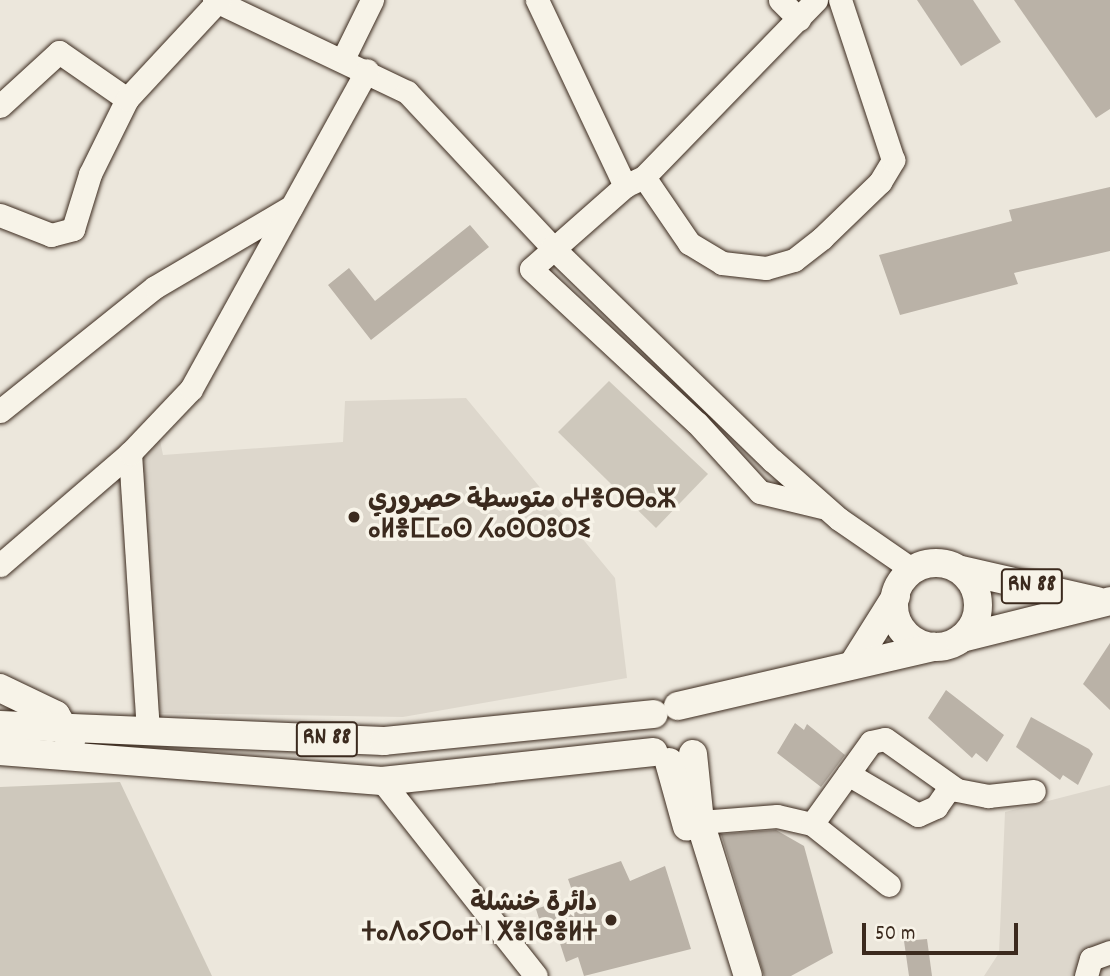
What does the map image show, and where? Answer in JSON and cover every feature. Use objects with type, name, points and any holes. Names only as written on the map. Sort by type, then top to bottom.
[{"type":"main road","points":[[854,663],[896,596],[913,570],[937,563],[961,570],[978,604],[962,638],[934,647],[903,630],[896,596]]},
{"type":"main road","name":"RN 88","points":[[961,570],[1107,601]]},
{"type":"main road","name":"RN 88","points":[[962,638],[1107,601]]},
{"type":"main road","name":"RN 88","points":[[0,751],[71,745],[148,732],[384,741],[677,714],[854,663],[934,647]]},
{"type":"main road","points":[[0,688],[44,707],[71,745]]},
{"type":"main road","points":[[672,756],[701,739],[677,714],[647,729],[672,756],[700,821],[748,976]]},
{"type":"main road","name":"RN 88","points":[[0,725],[71,745],[382,781],[672,756]]},
{"type":"main road","points":[[672,756],[731,976]]},
{"type":"street","points":[[0,215],[51,235],[73,229],[90,174],[127,99],[217,0],[367,70],[407,92],[552,247],[827,508],[913,570]]},
{"type":"street","points":[[343,59],[372,0]]},
{"type":"street","points":[[537,0],[634,182],[689,243],[722,263],[766,268],[794,260],[821,238],[880,182],[893,160],[840,0]]},
{"type":"street","points":[[780,0],[799,19]]},
{"type":"street","points":[[816,0],[634,182],[552,247],[531,269],[696,423],[760,492],[827,508]]},
{"type":"street","points":[[0,106],[59,52],[127,99]]},
{"type":"street","points":[[0,565],[130,453],[203,372],[367,70]]},
{"type":"street","points":[[0,411],[155,287],[291,207]]},
{"type":"street","points":[[130,453],[148,732]]},
{"type":"street","points":[[811,824],[871,742],[885,739],[950,787],[988,796],[1034,791]]},
{"type":"street","points":[[848,774],[918,815],[936,807],[950,787]]},
{"type":"street","points":[[382,781],[536,976]]},
{"type":"street","points":[[700,821],[777,816],[811,824],[889,885]]},
{"type":"street","points":[[1086,976],[1090,959],[1110,952]]},
{"type":"shaded area","points":[[609,381],[708,474],[656,528],[558,432]]},
{"type":"shaded area","name":"متوسطة حصروري ⴰⵖⴻⵔⴱⴰⵣ ⴰⵍⴻⵎⵎⴰⵙ ⵃⴰⵙⵔⵓⵔⵉ","points":[[466,398],[615,578],[627,678],[403,717],[156,713],[139,453],[159,435],[163,455],[343,442],[345,401]]},
{"type":"shaded area","points":[[120,782],[212,976],[0,976],[0,787]]},
{"type":"shaded area","points":[[1110,785],[1110,976],[984,976],[999,953],[1005,812]]},
{"type":"building","points":[[917,0],[973,0],[1001,42],[961,66]]},
{"type":"building","points":[[1014,0],[1110,0],[1110,109],[1096,118]]},
{"type":"building","points":[[1110,187],[1110,251],[1014,273],[1018,284],[900,315],[879,255],[1012,221],[1009,210]]},
{"type":"building","points":[[470,225],[489,247],[371,340],[328,285],[349,268],[375,301]]},
{"type":"building","points":[[1110,643],[1110,710],[1083,684]]},
{"type":"building","points":[[946,690],[1004,735],[987,762],[976,753],[972,758],[928,718]]},
{"type":"building","points":[[1031,717],[1089,749],[1093,754],[1078,785],[1063,775],[1060,780],[1016,747]]},
{"type":"building","points":[[795,723],[804,730],[807,724],[845,755],[821,787],[777,753]]},
{"type":"building","points":[[776,830],[804,846],[833,953],[791,976],[764,976],[721,834]]},
{"type":"building","name":"دائرة خنشلة ⵜⴰⴷⴰⵢⵔⴰⵜ ⵏ ⵅⴻⵏⵛⴻⵍⵜ","points":[[621,861],[630,881],[665,866],[691,949],[584,976],[578,957],[566,962],[556,931],[544,935],[536,909],[574,896],[568,879]]},
{"type":"building","points":[[927,939],[932,976],[909,976],[904,941]]},
{"type":"place","name":"متوسطة حصروري ⴰⵖⴻⵔⴱⴰⵣ ⴰⵍⴻⵎⵎⴰⵙ ⵃⴰⵙⵔⵓⵔⵉ","points":[[354,517]]},
{"type":"place","name":"دائرة خنشلة ⵜⴰⴷⴰⵢⵔⴰⵜ ⵏ ⵅⴻⵏⵛⴻⵍⵜ","points":[[611,920]]}]
